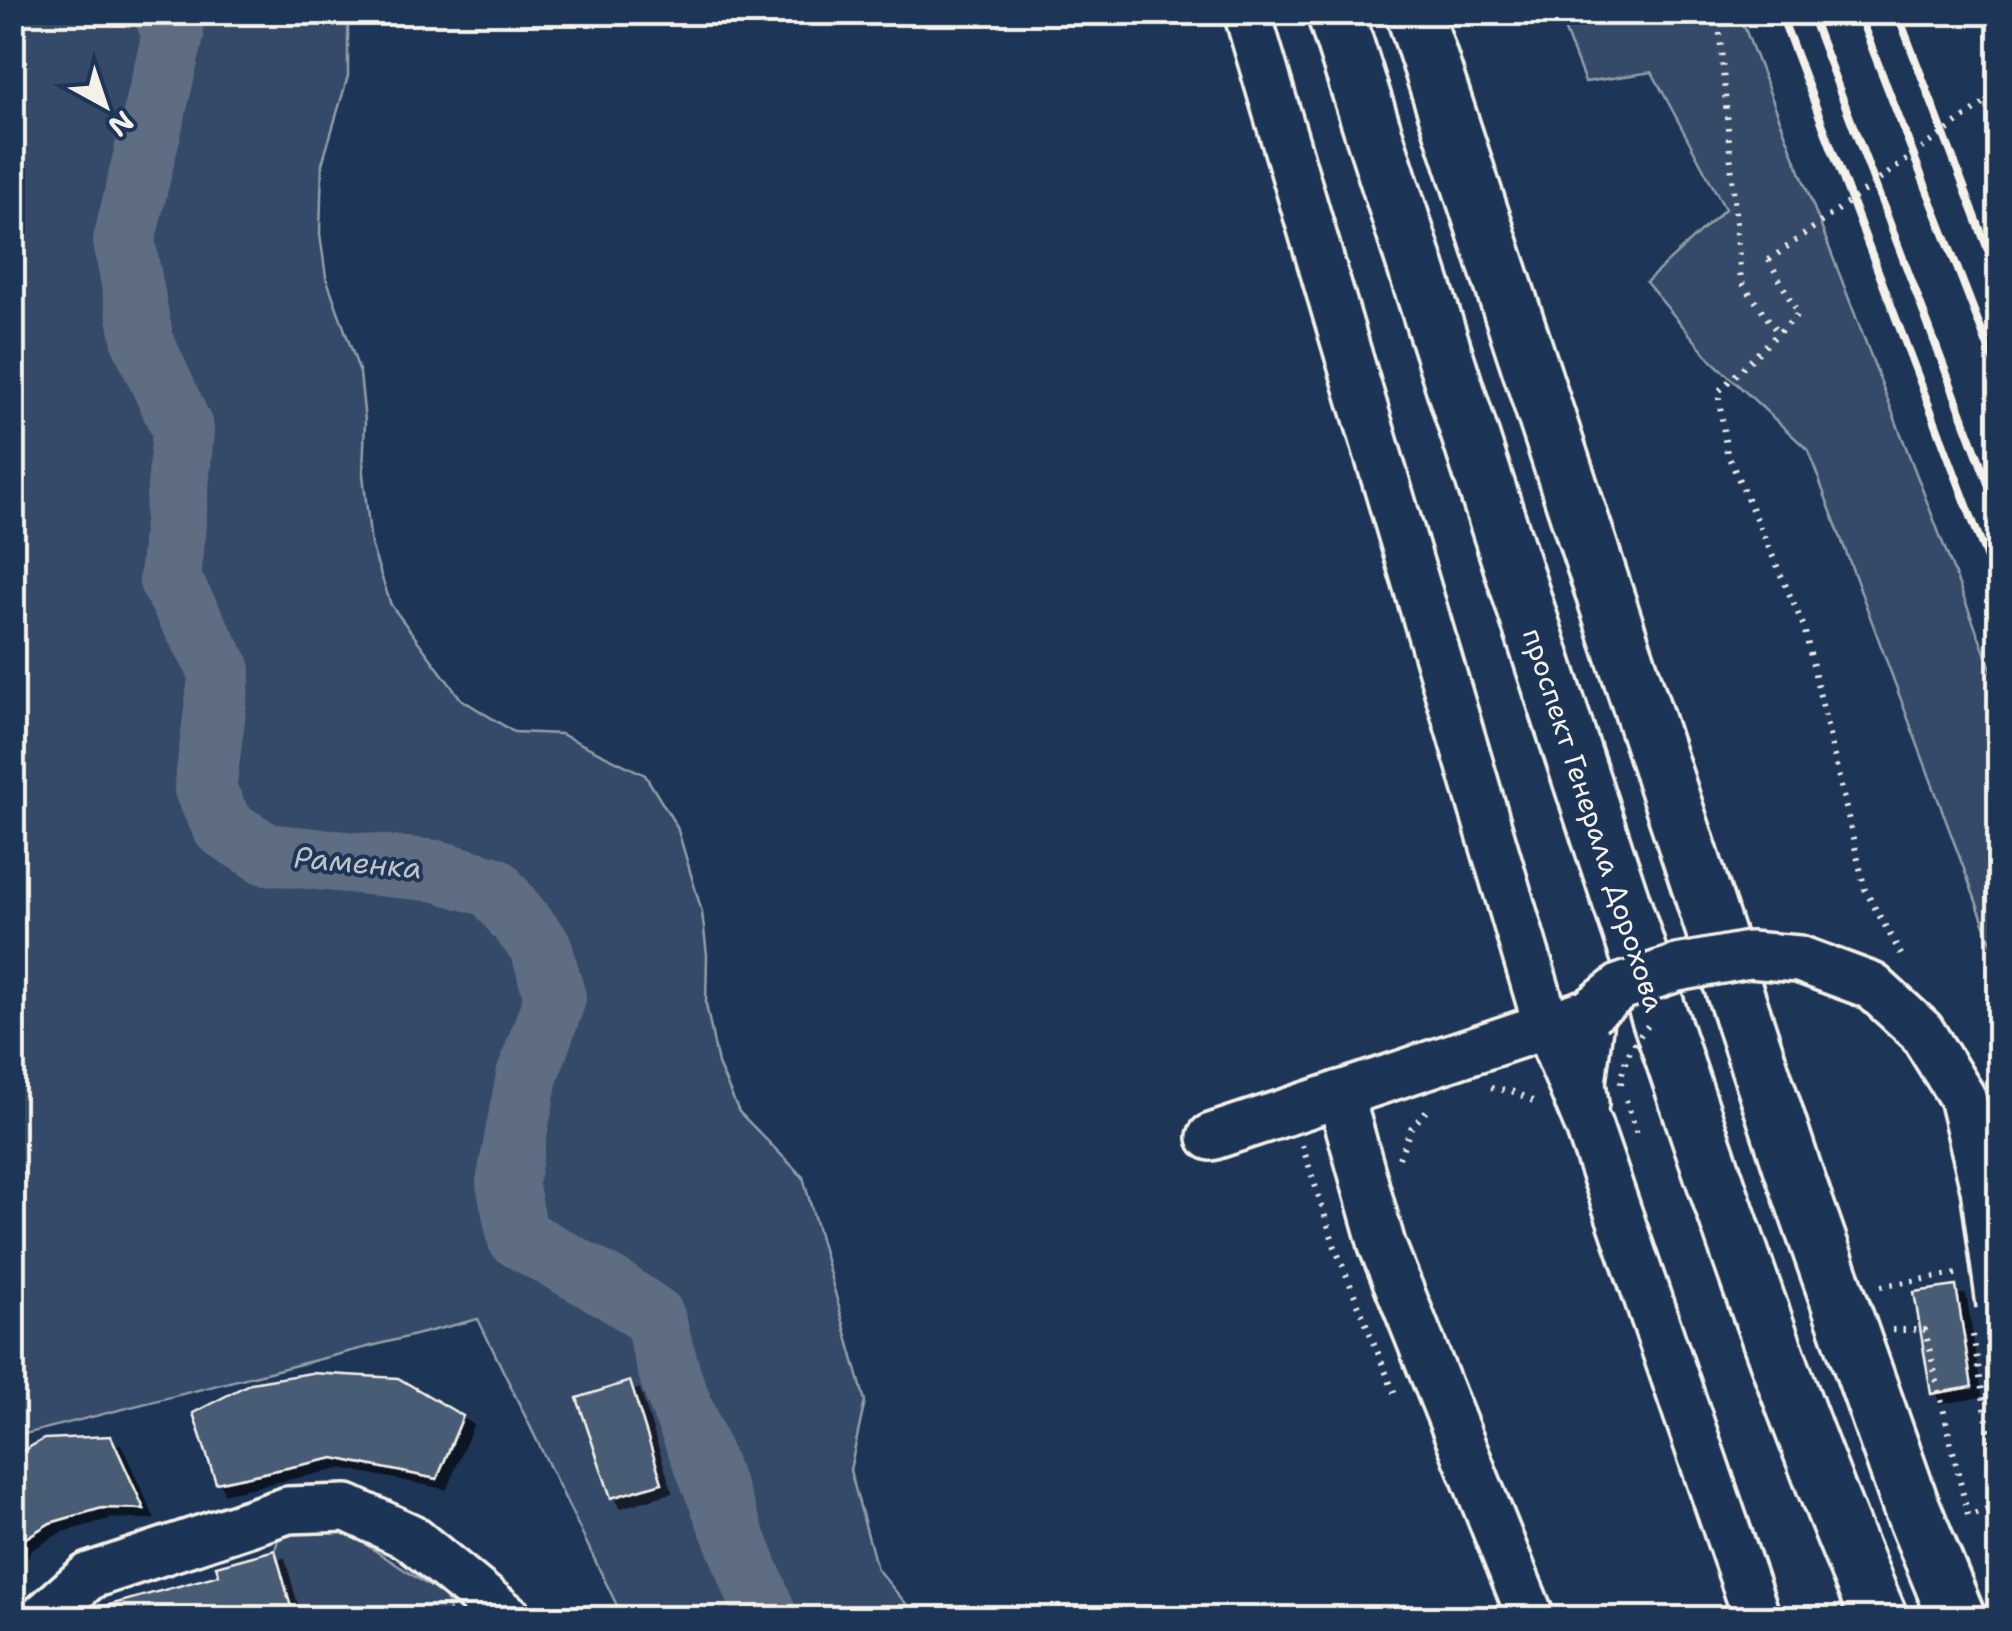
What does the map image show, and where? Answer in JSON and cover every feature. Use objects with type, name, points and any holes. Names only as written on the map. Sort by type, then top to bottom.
[{"type":"main road","name":"проспект Генерала Дорохова","points":[[1335,12],[1552,696],[1720,1198],[1838,1521],[1879,1618]]},
{"type":"main road","points":[[1414,12],[1794,1170],[1910,1503],[1957,1618]]},
{"type":"street","points":[[1248,12],[1546,1026],[1568,1119],[1758,1618]]},
{"type":"street","points":[[1211,1137],[1591,1011],[1621,987],[1677,968],[1749,955],[1799,959],[1872,986],[1921,1031],[1962,1097],[1984,1188],[1986,1316]]},
{"type":"street","points":[[1568,1119],[1582,1083],[1591,1011]]},
{"type":"street","points":[[1340,1094],[1382,1245],[1531,1618]]},
{"type":"street","points":[[42,1618],[89,1576],[288,1510],[346,1508],[410,1537],[509,1618]]},
{"type":"path","points":[[1718,12],[1741,281],[1778,334]]},
{"type":"path","points":[[1908,966],[1865,890],[1804,626],[1727,454],[1718,392],[1798,314],[1769,260],[2000,92]]},
{"type":"path","points":[[1621,1084],[1623,1065],[1636,1038],[1655,1018]]},
{"type":"path","points":[[1478,1088],[1515,1092],[1568,1119]]},
{"type":"path","points":[[1397,1166],[1411,1128],[1440,1100]]},
{"type":"path","points":[[1875,1287],[1964,1273]]},
{"type":"path","points":[[1925,1330],[1968,1516],[2000,1502],[1986,1316]]},
{"type":"shaded area","points":[[13,13],[348,13],[348,76],[322,164],[320,234],[326,277],[360,373],[365,421],[363,474],[371,545],[391,605],[461,699],[514,732],[561,734],[645,775],[677,827],[702,912],[707,955],[706,1004],[718,1064],[739,1112],[803,1177],[865,1401],[850,1470],[877,1569],[918,1618],[623,1618],[478,1319],[13,1437]]},
{"type":"shaded area","points":[[1558,13],[1739,13],[1999,689],[1999,963],[1808,450],[1712,361],[1646,282],[1725,209],[1652,72],[1585,82]]},
{"type":"shaded area","points":[[282,1526],[339,1527],[446,1597],[450,1616],[294,1618],[275,1550]]},
{"type":"building","points":[[1956,1286],[1972,1387],[1931,1394],[1914,1292]]},
{"type":"building","points":[[311,1373],[398,1378],[463,1416],[437,1479],[334,1458],[216,1483],[193,1413],[251,1383]]},
{"type":"building","points":[[630,1381],[662,1483],[611,1498],[577,1398]]},
{"type":"building","points":[[111,1436],[144,1509],[102,1508],[50,1523],[21,1541],[12,1559],[12,1457],[44,1439]]},
{"type":"building","points":[[275,1550],[294,1618],[82,1618],[80,1613],[219,1575],[216,1566]]},
{"type":"waterway","name":"Раменка","points":[[164,12],[173,35],[124,241],[143,342],[183,430],[170,580],[220,671],[205,789],[223,827],[266,854],[437,871],[493,887],[541,947],[555,998],[527,1076],[507,1183],[518,1237],[654,1317],[672,1382],[767,1618]]},
{"type":"railway","points":[[1780,12],[2000,593]]},
{"type":"railway","points":[[1810,12],[2000,515]]},
{"type":"railway","points":[[1858,12],[2000,378]]},
{"type":"railway","points":[[1897,12],[2000,281]]}]
